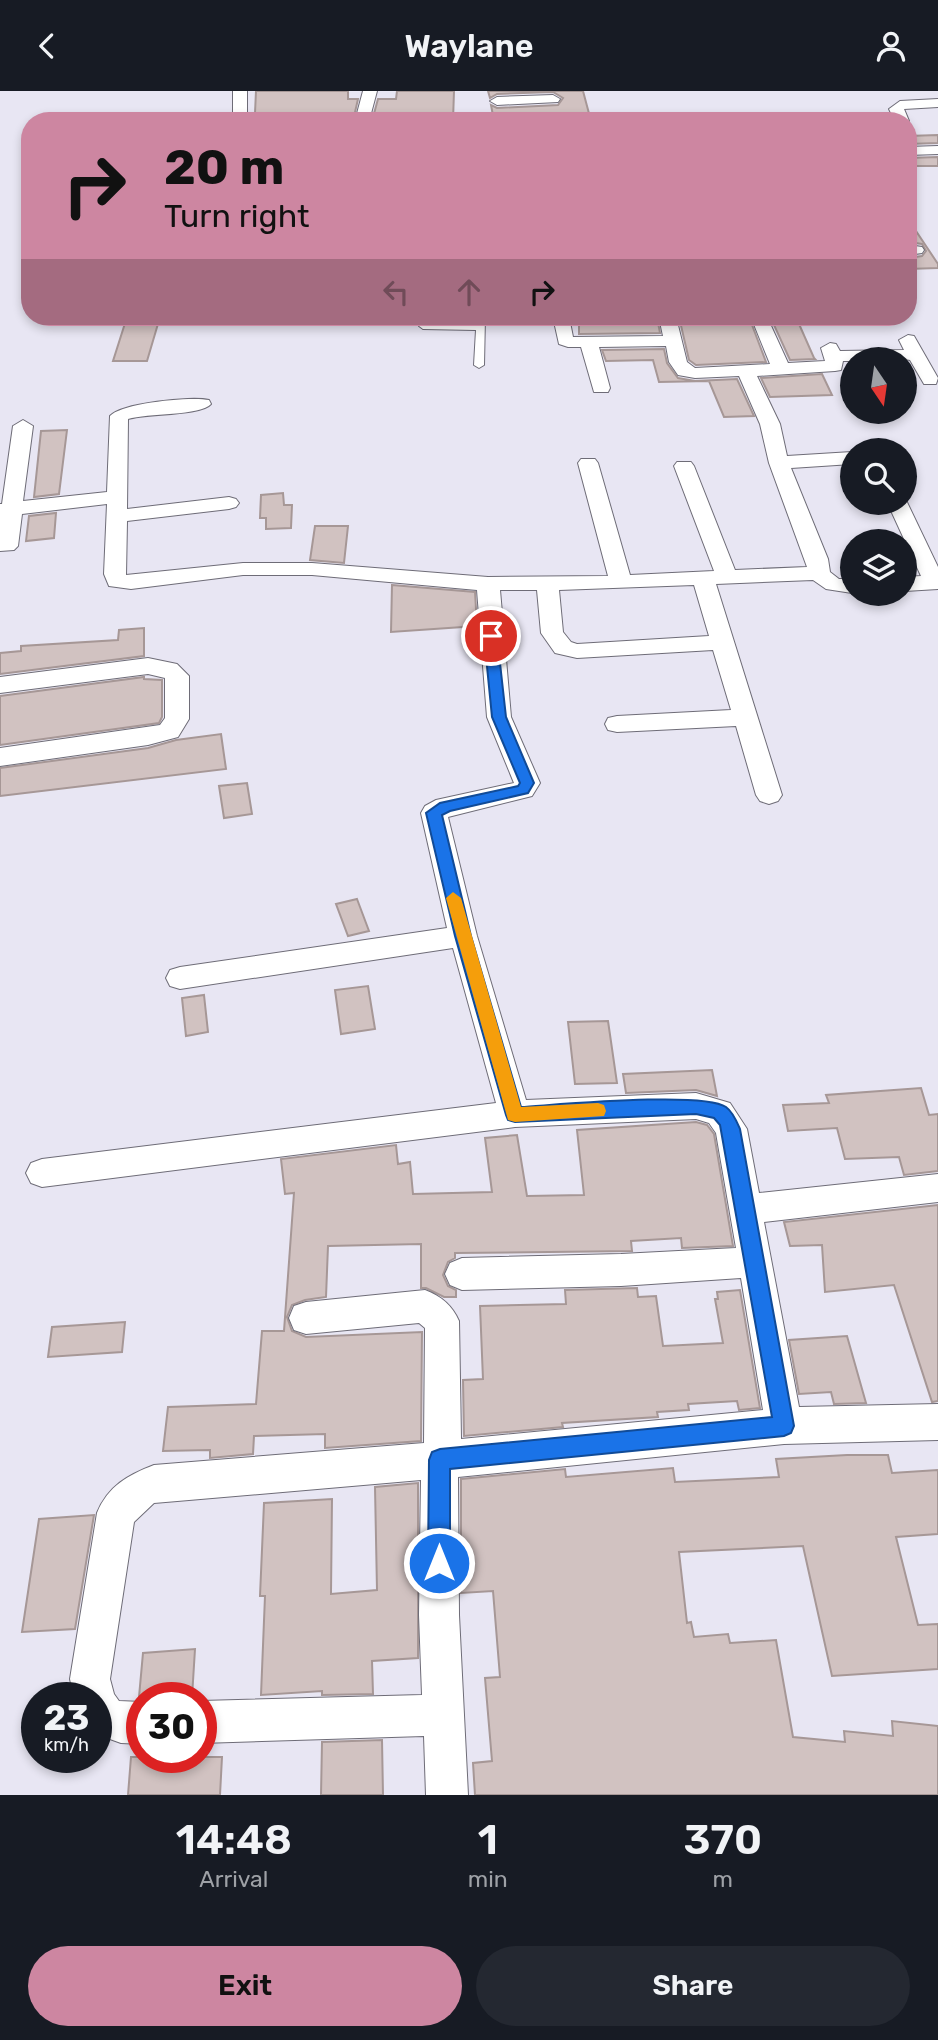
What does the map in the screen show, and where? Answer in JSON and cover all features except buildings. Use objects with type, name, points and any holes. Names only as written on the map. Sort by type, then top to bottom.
[{"type":"street","points":[[240,91],[240,112]]},
{"type":"street","points":[[364,112],[370,91]]},
{"type":"street","points":[[497,101],[553,100]]},
{"type":"street","points":[[898,112],[896,109],[900,105],[938,103]]},
{"type":"street","points":[[917,151],[938,150]]},
{"type":"street","points":[[563,326],[565,340],[589,343],[674,341]]},
{"type":"street","points":[[670,326],[678,362],[684,371],[695,373],[832,367],[836,364],[831,351],[840,351]]},
{"type":"street","points":[[763,326],[781,369]]},
{"type":"street","points":[[907,337],[911,347]]},
{"type":"street","points":[[589,343],[601,388]]},
{"type":"street","points":[[917,360],[930,380]]},
{"type":"street","points":[[747,372],[770,424],[779,463],[817,559],[819,573],[826,583],[840,587]]},
{"type":"street","points":[[201,404],[138,409],[119,416],[114,574],[117,581],[131,582],[243,569],[312,569],[488,584],[621,582],[819,573]]},
{"type":"street","points":[[7,546],[5,509],[23,426]]},
{"type":"street","points":[[779,463],[840,459]]},
{"type":"street","points":[[588,463],[621,582]]},
{"type":"street","points":[[684,466],[715,578],[724,642],[769,795]]},
{"type":"street","points":[[5,509],[229,503]]},
{"type":"street","points":[[903,515],[936,582],[917,583]]},
{"type":"street","points":[[547,582],[552,633],[563,648],[577,651],[724,642]]},
{"type":"street","points":[[488,584],[499,717],[527,783],[523,790],[446,806],[434,813],[463,936],[515,1115]]},
{"type":"street","points":[[0,685],[148,666],[169,669],[177,676],[177,719],[169,731],[149,737],[0,757]]},
{"type":"street","points":[[617,724],[744,717]]},
{"type":"street","points":[[180,978],[463,936]]},
{"type":"street","points":[[42,1173],[515,1115],[696,1106],[719,1112],[731,1129],[784,1426]]},
{"type":"street","points":[[745,1209],[938,1188]]},
{"type":"street","points":[[463,1274],[621,1270],[754,1262]]},
{"type":"street","points":[[306,1318],[425,1306],[442,1321],[444,1432],[440,1460],[439,1615],[447,1795]]},
{"type":"street","points":[[91,1682],[116,1514],[138,1490],[154,1484],[440,1460],[784,1426],[938,1422]]},
{"type":"street","points":[[217,1722],[445,1715]]},
{"type":"lane","points":[[423,327],[434,326]]},
{"type":"lane","points":[[479,365],[480,326]]},
{"type":"slow traffic","points":[[453,898],[515,1115],[598,1111]]},
{"type":"route","points":[[439,1563],[440,1460],[784,1426],[731,1129],[727,1120],[719,1112],[696,1106],[515,1115],[463,936],[435,827],[434,813],[446,806],[523,790],[527,783],[499,717],[491,636]]}]
